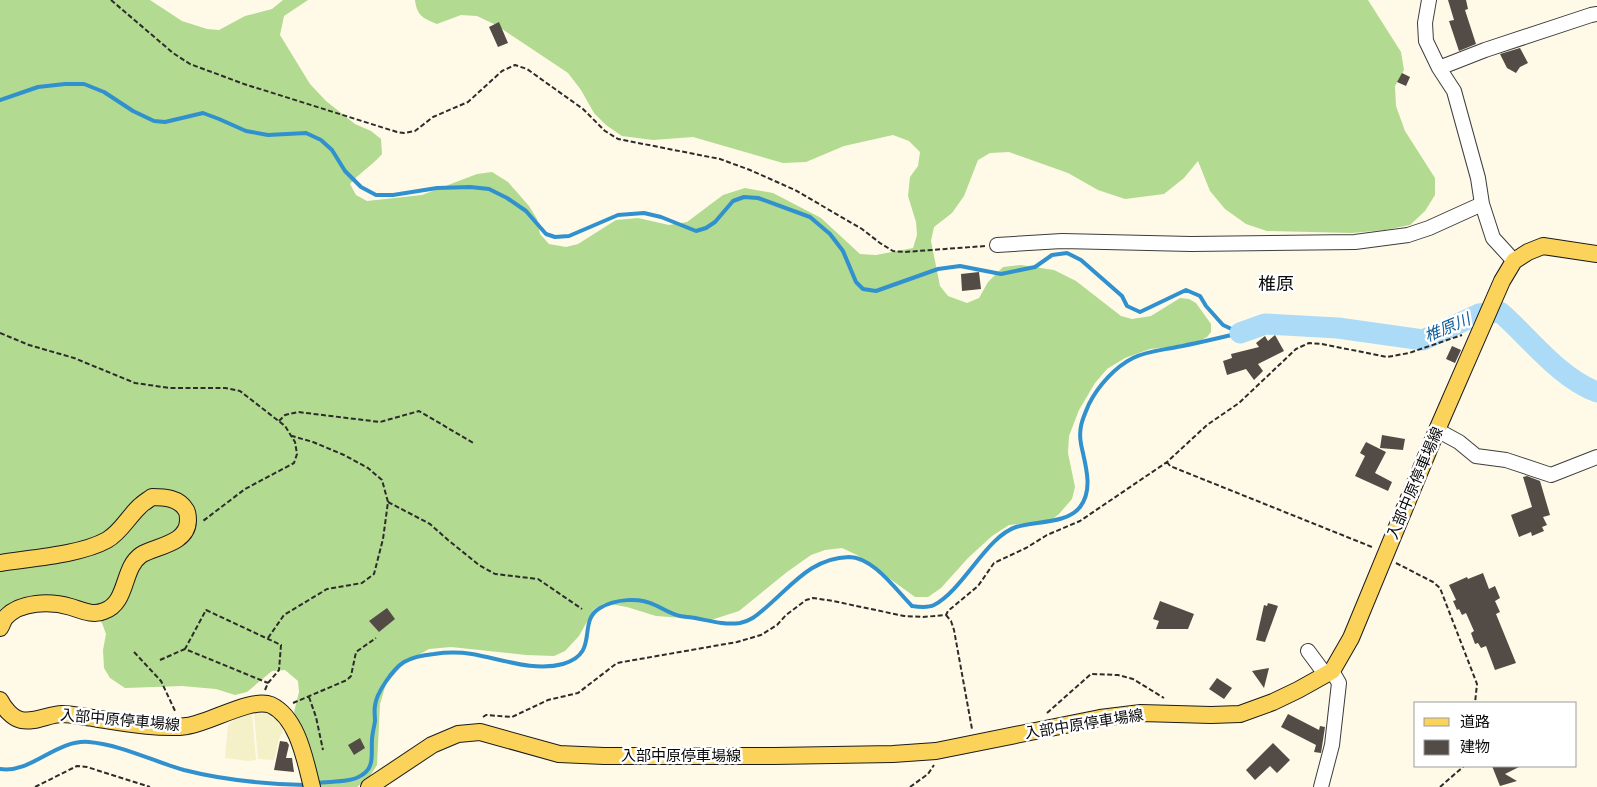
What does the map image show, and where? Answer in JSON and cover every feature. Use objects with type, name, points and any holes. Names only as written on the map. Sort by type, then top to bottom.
[{"type":"main road","points":[[1514,261],[1528,252],[1543,246],[1597,254]]},
{"type":"main road","name":"入部中原停車場線","points":[[369,787],[432,745],[458,734],[480,732],[558,754],[604,756],[774,756],[893,754],[936,751],[1100,718],[1141,713],[1240,714],[1273,702],[1328,672],[1351,638],[1437,430],[1496,295],[1514,261]]},
{"type":"main road","points":[[0,563],[72,551],[108,540],[119,531],[140,506],[152,497],[173,499],[182,504],[188,512],[188,524],[183,534],[173,542],[140,556],[133,564],[114,605],[105,611],[94,613],[48,603],[30,605],[14,611],[5,618],[0,628]]},
{"type":"main road","name":"入部中原停車場線","points":[[0,700],[5,710],[21,720],[34,720],[49,715],[64,714],[147,726],[182,727],[200,724],[252,704],[259,704]]},
{"type":"main road","points":[[259,704],[268,704],[282,712],[290,720],[312,787]]},
{"type":"street","points":[[1429,0],[1425,23],[1426,41],[1439,68],[1454,91],[1478,178],[1482,204],[1493,238],[1514,261]]},
{"type":"street","points":[[1439,68],[1485,50],[1597,14]]},
{"type":"street","points":[[996,245],[1062,241],[1191,244],[1355,242],[1408,235],[1429,228],[1482,204]]},
{"type":"street","points":[[1437,430],[1459,442],[1476,456],[1506,460],[1551,475],[1597,457]]},
{"type":"street","points":[[1308,651],[1339,683],[1332,745],[1321,787]]},
{"type":"path","points":[[111,0],[173,53],[190,64],[244,84],[397,132],[415,131],[433,117],[468,102],[502,70],[515,65],[527,69],[582,109],[605,131],[618,139],[720,158],[750,170],[795,190],[862,229],[893,251],[904,252],[996,245]]},
{"type":"path","points":[[946,615],[948,611],[978,586],[994,563],[1026,548],[1047,535],[1080,521],[1167,462],[1207,425],[1238,404],[1296,349],[1309,343],[1322,344],[1386,357],[1409,353],[1470,332],[1480,331]]},
{"type":"path","points":[[0,333],[29,345],[74,358],[135,383],[170,388],[225,388],[240,391],[285,426],[296,442],[297,454],[294,463],[245,488],[202,521],[188,524]]},
{"type":"path","points":[[279,421],[285,415],[298,412],[380,422],[419,410],[475,444]]},
{"type":"path","points":[[268,638],[284,615],[327,589],[362,583],[374,574],[383,539],[388,502],[382,480],[368,468],[321,445],[292,436]]},
{"type":"path","points":[[1167,462],[1170,466],[1385,555],[1433,582],[1440,588],[1477,684],[1474,702]]},
{"type":"path","points":[[388,502],[430,524],[479,565],[495,574],[538,579],[582,609]]},
{"type":"path","points":[[471,733],[473,723],[486,715],[512,717],[548,700],[578,693],[617,663],[761,636],[806,600],[813,598],[904,616],[946,615],[951,620],[954,630],[975,743]]},
{"type":"path","points":[[160,660],[185,649],[206,610],[281,644],[279,670],[268,683],[259,704]]},
{"type":"path","points":[[282,712],[286,707],[347,680],[351,676],[356,652],[376,638]]},
{"type":"path","points":[[185,649],[268,683]]},
{"type":"path","points":[[134,652],[161,681],[182,727]]},
{"type":"path","points":[[1046,729],[1044,717],[1091,674],[1118,675],[1133,679],[1171,703],[1174,714]]},
{"type":"path","points":[[309,697],[316,717],[323,750]]},
{"type":"path","points":[[910,787],[928,774],[936,762],[936,751]]},
{"type":"path","points":[[35,787],[77,766],[87,767],[126,781],[150,787]]},
{"type":"path","points":[[1440,787],[1463,767]]},
{"type":"shaded area","points":[[258,710],[269,710],[286,725],[279,739],[274,760],[258,759],[254,713]]},
{"type":"shaded area","points":[[252,713],[256,760],[248,761],[225,758],[228,725],[238,715]]},
{"type":"green space","points":[[0,0],[150,0],[182,21],[207,29],[219,30],[245,16],[272,9],[283,0],[308,0],[284,16],[280,35],[310,84],[326,101],[355,124],[371,131],[381,139],[382,154],[350,184],[356,195],[367,201],[422,195],[477,174],[492,172],[508,182],[529,206],[537,219],[540,234],[549,244],[566,247],[578,244],[616,220],[638,218],[669,225],[687,222],[723,195],[745,188],[773,193],[821,218],[860,254],[876,255],[913,248],[917,235],[916,222],[908,196],[910,177],[918,166],[920,152],[909,141],[893,135],[844,146],[806,162],[783,163],[693,137],[653,140],[622,136],[606,125],[594,113],[581,90],[568,73],[496,25],[477,16],[461,15],[437,24],[419,13],[415,0],[1368,0],[1401,52],[1404,70],[1395,86],[1396,106],[1405,131],[1435,178],[1435,195],[1425,211],[1410,225],[1385,230],[1352,233],[1267,231],[1246,224],[1225,209],[1210,191],[1198,161],[1184,178],[1164,194],[1125,199],[1098,190],[1068,173],[1009,152],[990,153],[978,160],[964,196],[952,213],[934,227],[931,241],[940,286],[948,296],[967,303],[979,298],[988,282],[1003,267],[1021,265],[1054,270],[1076,281],[1121,316],[1132,319],[1151,316],[1180,298],[1189,299],[1196,303],[1211,324],[1211,332],[1207,337],[1191,345],[1150,349],[1125,358],[1107,369],[1095,383],[1079,410],[1069,436],[1068,453],[1075,487],[1072,499],[1059,514],[1050,521],[1009,525],[992,536],[968,558],[941,588],[928,597],[915,597],[857,555],[842,548],[825,550],[811,555],[739,611],[711,620],[656,616],[627,607],[605,603],[594,609],[579,636],[565,651],[554,656],[451,647],[429,649],[403,664],[386,684],[380,704],[377,765],[370,776],[357,787],[319,787],[294,712],[299,692],[298,681],[285,670],[272,671],[247,692],[235,695],[216,689],[182,686],[125,688],[110,678],[104,668],[103,650],[106,634],[102,623],[84,606],[18,601],[0,610]]},
{"type":"building","points":[[1448,0],[1466,0],[1468,9],[1465,10],[1476,44],[1459,51],[1449,21],[1454,20]]},
{"type":"building","points":[[499,22],[508,43],[498,47],[489,27]]},
{"type":"building","points":[[1520,48],[1528,63],[1520,67],[1516,73],[1507,68],[1500,54]]},
{"type":"building","points":[[1402,73],[1410,77],[1406,86],[1397,82]]},
{"type":"building","points":[[979,272],[981,289],[962,291],[961,274]]},
{"type":"building","points":[[1275,335],[1284,351],[1258,364],[1263,371],[1254,380],[1246,369],[1227,375],[1223,361],[1232,358],[1231,354],[1259,347],[1256,343],[1265,336],[1268,341]]},
{"type":"building","points":[[1452,346],[1461,350],[1455,363],[1446,359]]},
{"type":"building","points":[[1382,435],[1405,439],[1403,450],[1380,448]]},
{"type":"building","points":[[1366,442],[1386,452],[1375,473],[1392,482],[1388,491],[1355,476],[1365,456],[1360,453]]},
{"type":"building","points":[[1527,476],[1540,481],[1550,515],[1543,517],[1547,525],[1542,527],[1544,531],[1532,536],[1531,532],[1519,537],[1511,515],[1532,507],[1523,477]]},
{"type":"building","points":[[1483,573],[1489,589],[1495,586],[1500,598],[1495,601],[1500,612],[1496,614],[1516,663],[1495,670],[1486,646],[1481,648],[1478,643],[1475,644],[1471,633],[1474,631],[1466,613],[1462,615],[1459,609],[1457,610],[1453,601],[1456,600],[1449,585],[1467,577],[1468,579]]},
{"type":"building","points":[[1160,601],[1194,614],[1188,629],[1156,629],[1159,621],[1153,619]]},
{"type":"building","points":[[1268,603],[1278,606],[1265,642],[1256,640],[1264,605],[1267,606]]},
{"type":"building","points":[[387,608],[395,619],[379,632],[369,621]]},
{"type":"building","points":[[1269,668],[1264,688],[1252,671]]},
{"type":"building","points":[[1217,678],[1232,688],[1224,699],[1209,689]]},
{"type":"building","points":[[1288,714],[1319,730],[1320,726],[1325,727],[1321,753],[1314,752],[1316,745],[1281,727]]},
{"type":"building","points":[[360,738],[365,748],[354,755],[348,745]]},
{"type":"building","points":[[280,741],[287,742],[289,745],[286,758],[292,758],[294,772],[274,770]]},
{"type":"building","points":[[1273,743],[1290,760],[1277,773],[1270,766],[1255,780],[1246,770]]},
{"type":"building","points":[[1492,767],[1519,767],[1505,774],[1517,781],[1500,786]]},
{"type":"waterway","points":[[0,100],[38,87],[84,84],[104,92],[133,111],[154,121],[165,122],[203,113],[246,131],[268,135],[306,133],[321,140],[332,150],[345,171],[361,187],[376,195],[393,195],[437,188],[470,187],[489,189],[526,211],[546,234],[555,237],[569,236],[618,215],[644,213],[661,217],[696,231],[706,228],[715,222],[733,201],[744,197],[758,198],[810,217],[830,234],[843,251],[856,282],[863,289],[876,291],[938,269],[960,266],[1001,274],[1035,267],[1052,255],[1067,253],[1081,260],[1122,296],[1127,306],[1140,312],[1186,290],[1200,296],[1206,306],[1223,325],[1240,333]]},
{"type":"waterway","name":"椎原川","points":[[1240,333],[1265,324],[1338,328],[1423,340],[1479,314],[1500,312],[1570,377],[1583,386],[1597,392]]},
{"type":"waterway","points":[[317,783],[357,778],[366,772],[372,759],[372,738],[378,695],[395,670],[404,662],[415,658],[439,653],[458,653],[472,654],[529,666],[541,667],[563,664],[575,659],[581,653],[585,645],[589,621],[593,614],[606,605],[627,600],[649,602],[680,616],[723,623],[740,623],[750,620],[758,614],[792,583],[812,568],[823,562],[849,557],[858,558],[875,568],[912,606],[926,607],[934,605],[955,587],[995,541],[1005,533],[1016,527],[1059,519],[1080,507],[1087,492],[1088,484],[1080,438],[1082,423],[1093,397],[1114,372],[1126,362],[1144,354],[1240,333]]},
{"type":"waterway","points":[[0,769],[22,766],[66,746],[89,742],[113,746],[184,770],[214,776],[244,781],[305,785]]},
{"type":"district","name":"椎原","points":[[1276,284]]}]
